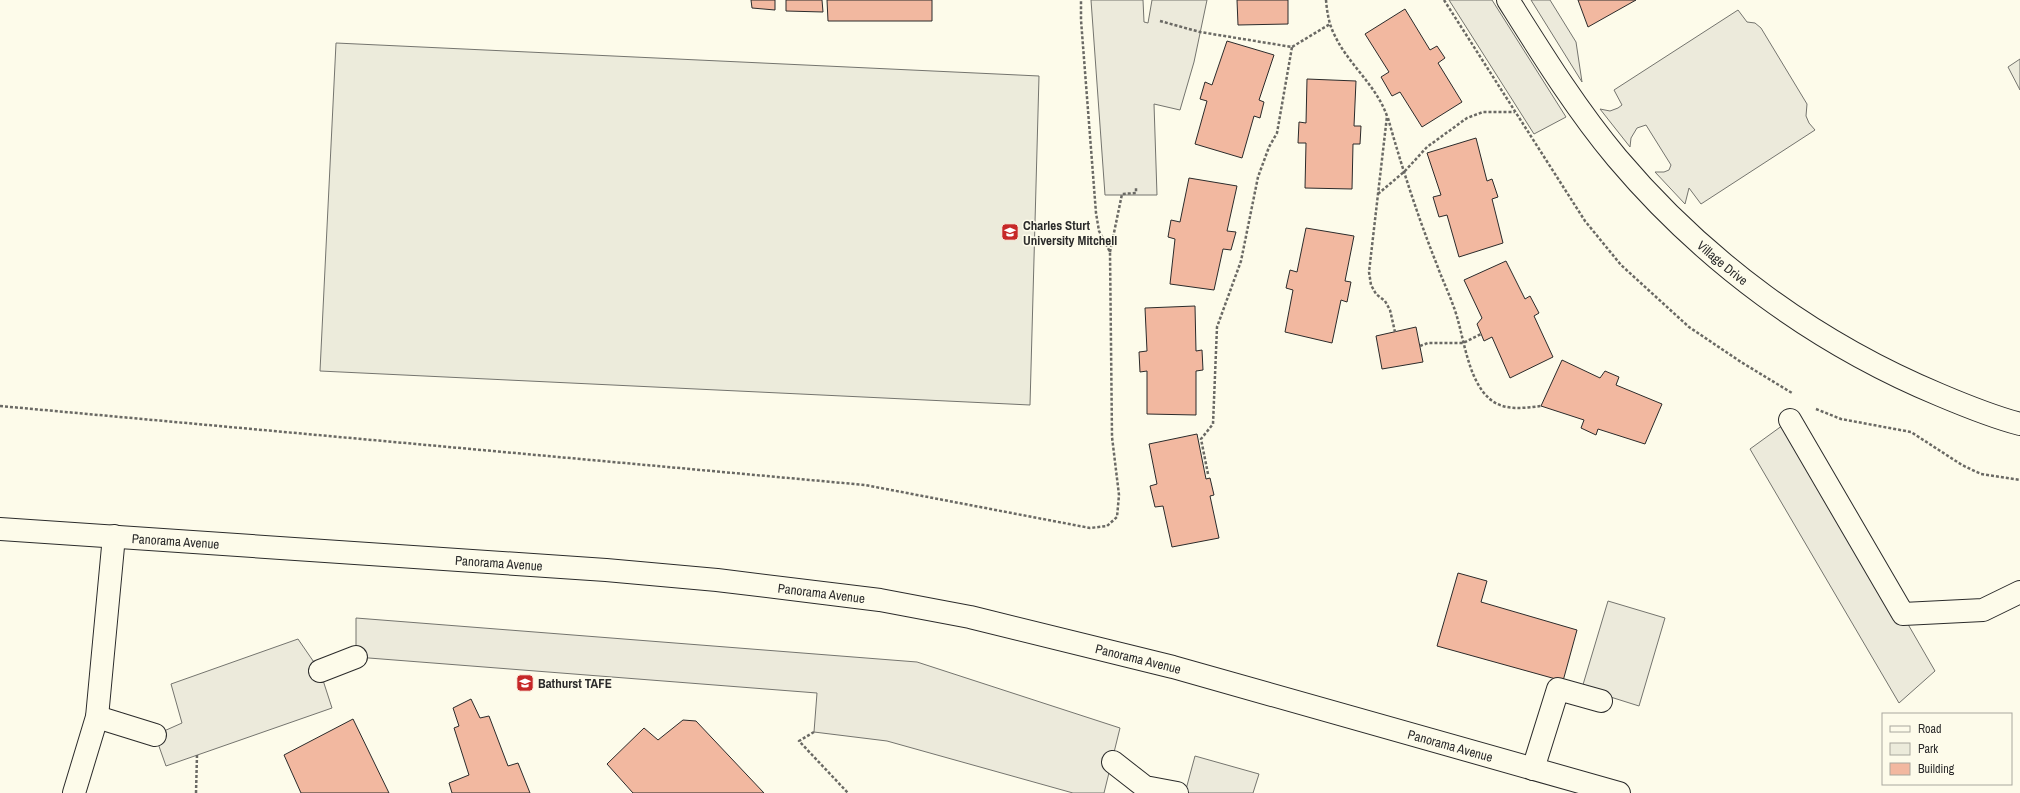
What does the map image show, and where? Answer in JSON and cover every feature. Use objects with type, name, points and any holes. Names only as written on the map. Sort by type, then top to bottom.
[{"type":"street","name":"Village Drive","points":[[1508,0],[1555,75],[1608,147],[1672,217],[1702,246],[1763,295],[1806,326],[1851,353],[1900,378],[1952,400],[2020,424]]},
{"type":"street","points":[[1790,420],[1903,614],[1983,610],[2020,592]]},
{"type":"street","name":"Panorama Avenue","points":[[0,529],[606,570],[717,580],[880,600],[970,616],[1173,667],[1619,793]]},
{"type":"street","points":[[74,793],[97,717],[114,536]]},
{"type":"street","points":[[320,671],[356,657]]},
{"type":"street","points":[[1533,769],[1558,689],[1601,701]]},
{"type":"street","points":[[97,717],[155,736]]},
{"type":"street","points":[[1112,762],[1144,790],[1177,793]]},
{"type":"path","points":[[1080,0],[1080,20],[1096,214],[1099,232],[1110,252]]},
{"type":"path","points":[[1326,0],[1330,24],[1335,36],[1347,55],[1363,74],[1382,102],[1403,172],[1437,265],[1454,306],[1463,343],[1481,389],[1492,400],[1507,407],[1522,409],[1541,406]]},
{"type":"path","points":[[1444,0],[1584,221],[1621,265],[1689,327],[1713,344],[1794,394]]},
{"type":"path","points":[[1160,21],[1200,32],[1292,47],[1330,24]]},
{"type":"path","points":[[1208,474],[1201,439],[1213,424],[1218,328],[1241,261],[1258,177],[1269,147],[1277,133],[1292,47]]},
{"type":"path","points":[[1378,194],[1403,172],[1427,147],[1467,118],[1483,112],[1515,112]]},
{"type":"path","points":[[1387,116],[1369,272],[1371,285],[1376,294],[1385,301],[1390,310],[1395,332]]},
{"type":"path","points":[[0,406],[866,485],[1090,528],[1108,526],[1117,517],[1120,494],[1112,437],[1110,252],[1122,194],[1136,193],[1136,188]]},
{"type":"path","points":[[1420,346],[1433,343],[1463,343],[1481,334]]},
{"type":"path","points":[[1811,407],[1841,419],[1911,432],[1962,465],[1981,474],[2020,480]]},
{"type":"path","points":[[814,732],[799,741],[848,793]]},
{"type":"path","points":[[196,793],[197,755]]},
{"type":"green space","points":[[336,43],[1039,76],[1030,405],[320,371]]},
{"type":"green space","points":[[2020,59],[2020,90],[2008,67]]},
{"type":"shaded area","points":[[1091,0],[1143,0],[1144,22],[1148,23],[1152,0],[1207,0],[1194,62],[1180,110],[1154,104],[1157,195],[1105,195]]},
{"type":"shaded area","points":[[1449,0],[1492,0],[1566,117],[1534,134]]},
{"type":"shaded area","points":[[1531,0],[1550,0],[1576,42],[1582,82]]},
{"type":"shaded area","points":[[1738,10],[1747,22],[1755,23],[1761,28],[1807,104],[1806,116],[1809,123],[1815,130],[1701,204],[1689,188],[1685,204],[1655,172],[1664,172],[1669,170],[1671,165],[1646,125],[1637,128],[1631,138],[1630,147],[1600,109],[1610,111],[1618,108],[1622,105],[1614,90]]},
{"type":"shaded area","points":[[1790,420],[1935,671],[1899,703],[1750,449]]},
{"type":"shaded area","points":[[1608,601],[1665,618],[1639,706],[1582,688]]},
{"type":"shaded area","points":[[356,618],[917,662],[1120,728],[1104,793],[1073,793],[887,741],[814,732],[817,693],[356,657]]},
{"type":"shaded area","points":[[298,639],[320,671],[332,708],[166,766],[155,735],[182,723],[171,684]]},
{"type":"shaded area","points":[[1195,756],[1259,774],[1253,793],[1185,793]]},
{"type":"building","points":[[751,0],[775,0],[775,10],[752,8]]},
{"type":"building","points":[[786,0],[822,0],[823,12],[786,11]]},
{"type":"building","points":[[827,0],[932,0],[932,21],[828,21]]},
{"type":"building","points":[[1237,0],[1288,0],[1288,24],[1238,25]]},
{"type":"building","points":[[1578,0],[1636,0],[1588,27]]},
{"type":"building","points":[[1405,9],[1430,50],[1437,46],[1445,58],[1438,63],[1462,102],[1422,127],[1400,92],[1392,96],[1381,77],[1389,72],[1365,34]]},
{"type":"building","points":[[1227,41],[1274,55],[1259,100],[1264,102],[1260,118],[1254,116],[1242,158],[1195,144],[1207,101],[1200,99],[1205,82],[1212,85]]},
{"type":"building","points":[[1307,79],[1356,81],[1354,126],[1361,126],[1360,144],[1353,144],[1352,189],[1305,188],[1306,143],[1298,143],[1299,122],[1306,123]]},
{"type":"building","points":[[1476,138],[1487,181],[1492,179],[1498,197],[1492,199],[1503,243],[1459,257],[1447,215],[1439,217],[1433,197],[1441,195],[1427,153]]},
{"type":"building","points":[[1189,178],[1237,186],[1227,231],[1236,232],[1231,250],[1223,249],[1214,290],[1170,284],[1175,239],[1168,237],[1171,220],[1180,222]]},
{"type":"building","points":[[1306,228],[1354,236],[1345,281],[1351,282],[1347,302],[1341,300],[1332,343],[1285,332],[1293,290],[1286,288],[1290,270],[1297,272]]},
{"type":"building","points":[[1506,261],[1525,299],[1530,296],[1539,313],[1534,316],[1553,357],[1510,378],[1492,337],[1484,341],[1477,324],[1482,318],[1464,280]]},
{"type":"building","points":[[1195,306],[1196,351],[1202,350],[1203,370],[1196,371],[1196,415],[1147,414],[1147,371],[1140,372],[1139,352],[1147,351],[1145,308]]},
{"type":"building","points":[[1416,327],[1423,362],[1382,369],[1376,336]]},
{"type":"building","points":[[1562,360],[1600,378],[1605,371],[1619,377],[1616,385],[1662,404],[1645,444],[1598,429],[1596,435],[1581,428],[1584,420],[1541,406]]},
{"type":"building","points":[[1197,434],[1206,479],[1210,478],[1214,495],[1210,496],[1219,538],[1172,547],[1163,506],[1155,507],[1150,486],[1157,484],[1149,444]]},
{"type":"building","points":[[1458,573],[1487,581],[1481,602],[1577,630],[1563,681],[1437,646]]},
{"type":"building","points":[[471,699],[480,718],[489,716],[508,766],[518,763],[530,793],[452,793],[449,783],[469,775],[454,728],[459,726],[453,708]]},
{"type":"building","points":[[353,719],[389,793],[301,793],[284,755]]},
{"type":"building","points":[[683,720],[696,721],[764,793],[633,793],[607,764],[644,728],[658,740]]},
{"type":"place","name":"Charles Sturt University Mitchell","points":[[1010,232]]},
{"type":"place","name":"Bathurst TAFE","points":[[525,683]]}]
